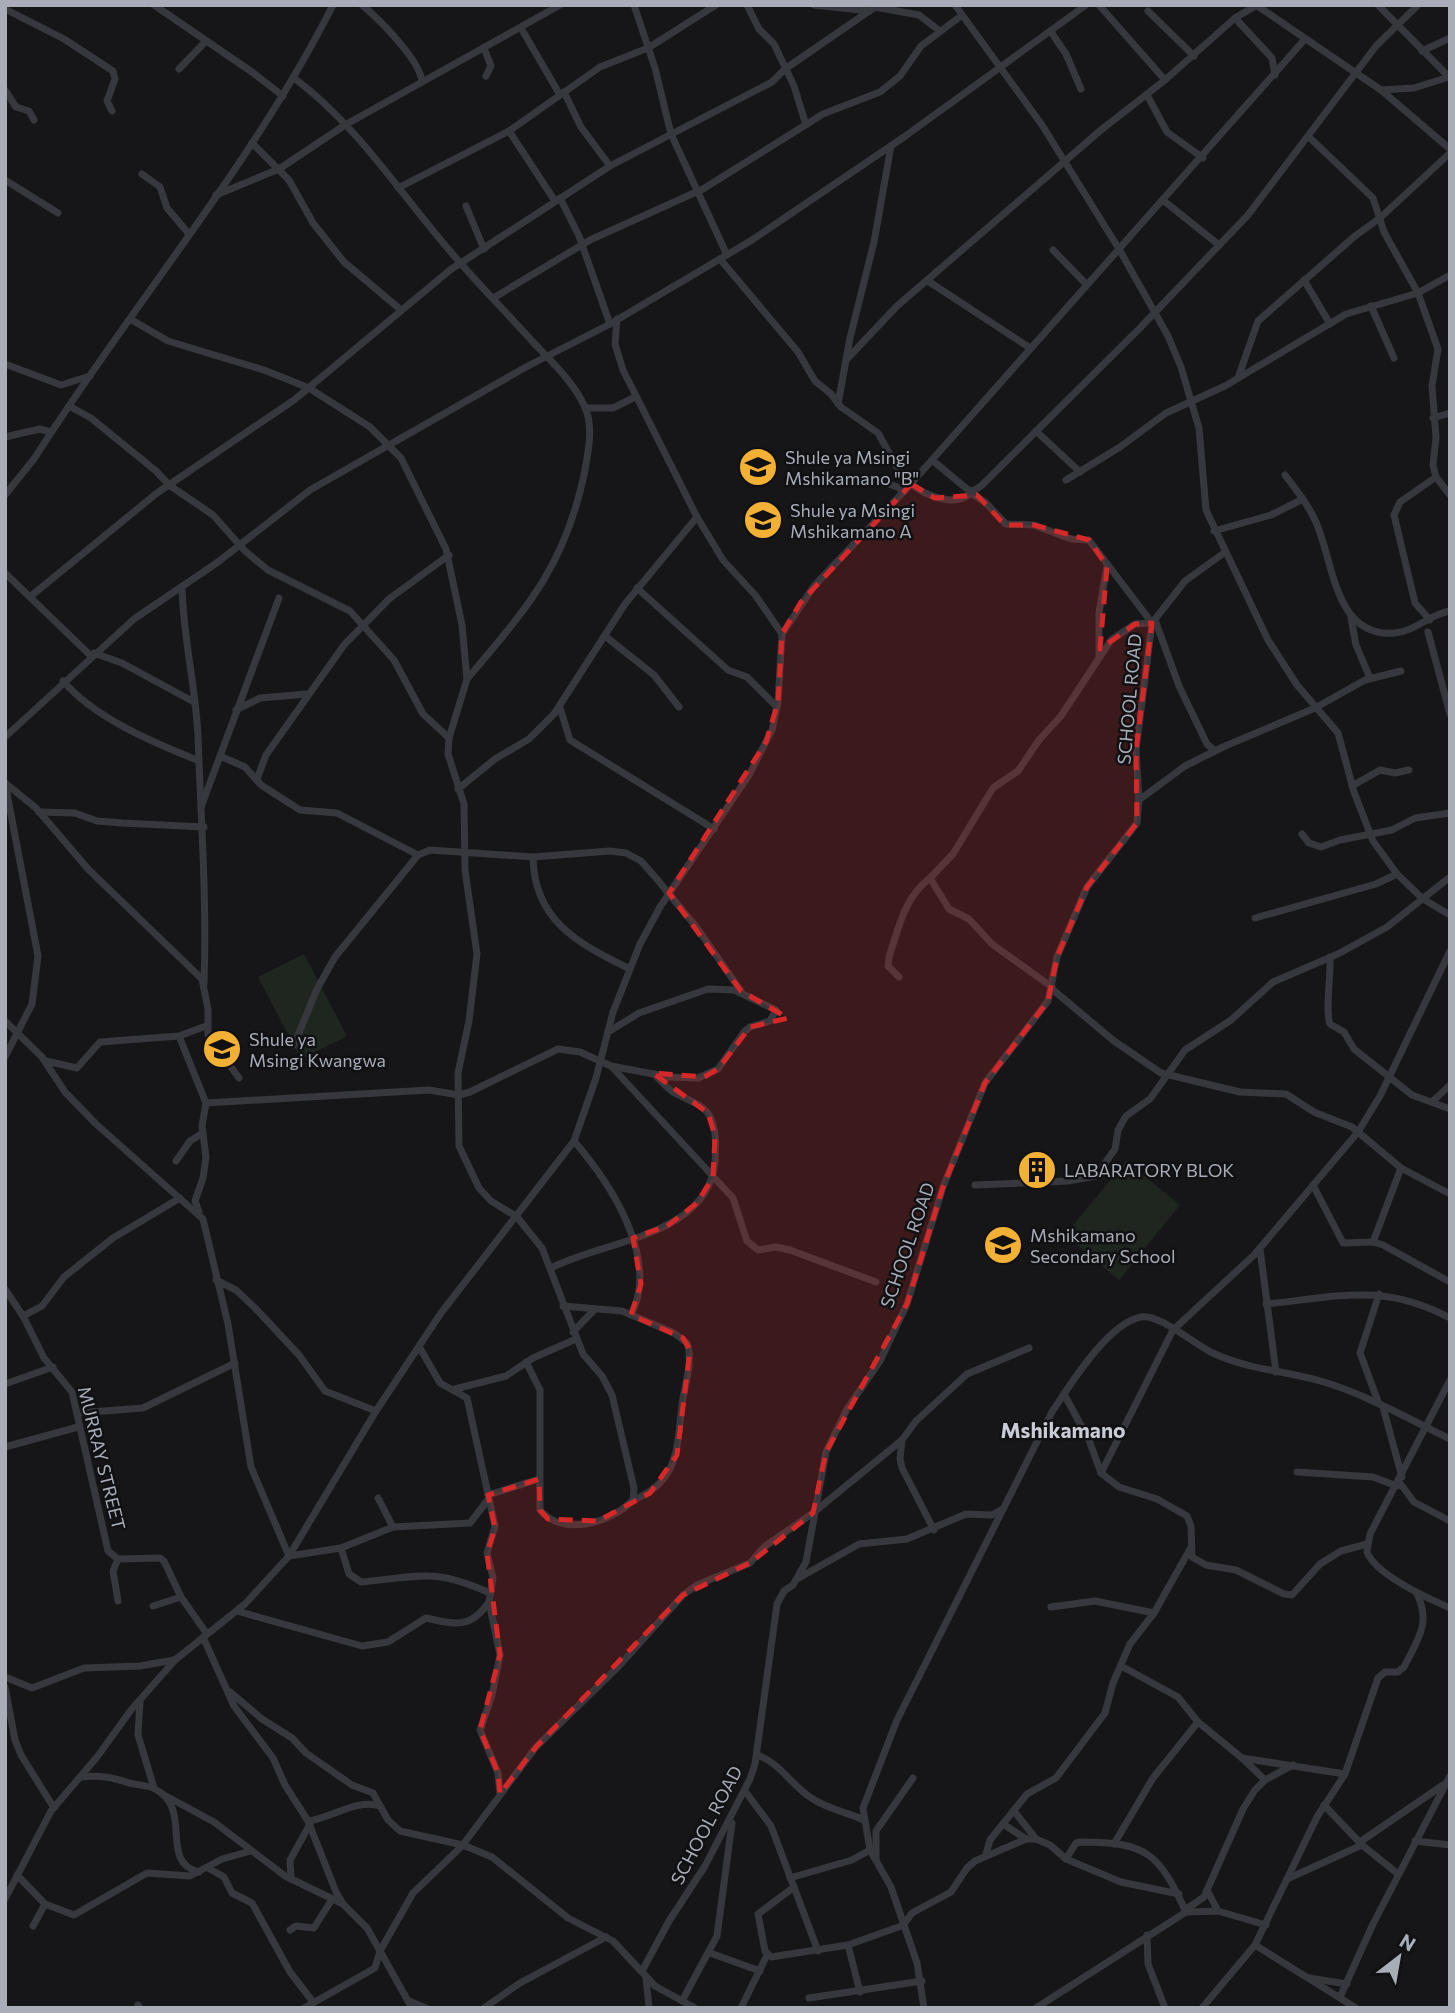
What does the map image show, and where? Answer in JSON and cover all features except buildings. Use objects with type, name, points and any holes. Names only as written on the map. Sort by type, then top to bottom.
[{"type":"street","points":[[154,5],[283,96]]},
{"type":"street","points":[[5,495],[252,143],[294,78],[333,5]]},
{"type":"street","points":[[362,5],[388,30],[418,68],[422,80]]},
{"type":"street","points":[[634,5],[671,134],[723,257],[798,352],[815,381],[838,404],[878,433],[908,487]]},
{"type":"street","points":[[398,188],[509,131],[600,67],[648,47],[716,5]]},
{"type":"street","points":[[747,5],[759,29],[774,44],[806,125]]},
{"type":"street","points":[[814,5],[874,8],[919,15],[940,31]]},
{"type":"street","points":[[5,737],[63,681],[134,619],[241,545],[310,490],[547,356],[613,322],[723,257],[891,145],[1087,5]]},
{"type":"street","points":[[1099,5],[1165,80]]},
{"type":"street","points":[[847,359],[897,306],[1123,112],[1194,56],[1235,18],[1257,5],[1381,90],[1450,151],[1380,218],[1255,324],[1251,344],[1238,378]]},
{"type":"street","points":[[1378,5],[1449,78],[1413,88],[1381,90]]},
{"type":"street","points":[[831,480],[880,481],[939,498],[962,498],[973,492],[1248,215],[1356,73],[1396,25],[1409,17],[1418,5]]},
{"type":"street","points":[[216,195],[279,169],[345,125],[422,80],[522,28],[558,6]]},
{"type":"street","points":[[956,6],[1000,65],[1064,163],[1119,249],[1154,311],[1181,367],[1192,402],[1202,455],[1203,500],[1214,531],[1268,640],[1315,708],[1329,719],[1338,733],[1352,786],[1370,835],[1397,874],[1423,899],[1450,915]]},
{"type":"street","points":[[31,596],[169,485],[309,388],[401,310],[462,263],[610,166],[772,82],[785,69],[874,8]]},
{"type":"street","points":[[5,9],[64,39],[113,71],[115,79],[107,101],[112,111]]},
{"type":"street","points":[[1148,11],[1194,56]]},
{"type":"street","points":[[495,297],[582,245],[697,192],[823,114],[888,87],[900,76],[921,46],[961,16]]},
{"type":"street","points":[[1235,18],[1272,58],[1275,75]]},
{"type":"street","points":[[522,28],[580,127],[610,166]]},
{"type":"street","points":[[1051,32],[1066,54],[1081,89]]},
{"type":"street","points":[[1422,51],[1450,38]]},
{"type":"street","points":[[5,1899],[54,1808],[140,1700],[175,1660],[237,1611],[289,1556],[376,1411],[453,1297],[574,1142],[628,968],[669,893],[714,829],[759,757],[772,730],[777,707],[782,634],[814,586],[908,487],[1086,284],[1203,158],[1305,39]]},
{"type":"street","points":[[179,69],[206,41]]},
{"type":"street","points":[[484,48],[491,66],[486,76]]},
{"type":"street","points":[[294,78],[323,101],[345,125],[462,263],[557,365],[585,408],[590,435],[575,516],[524,612],[467,679]]},
{"type":"street","points":[[5,90],[16,107],[29,111],[34,120]]},
{"type":"street","points":[[1147,95],[1167,132],[1203,158]]},
{"type":"street","points":[[509,131],[558,200],[582,245],[613,322],[618,359],[697,517],[723,560],[756,596],[782,634]]},
{"type":"street","points":[[1309,137],[1373,198],[1394,252],[1418,293],[1438,349],[1432,386],[1436,477],[1450,495]]},
{"type":"street","points":[[252,143],[289,180],[313,223],[344,262],[401,310]]},
{"type":"street","points":[[838,404],[874,242],[891,145]]},
{"type":"street","points":[[142,174],[160,187],[167,208],[189,234]]},
{"type":"street","points":[[5,180],[58,214]]},
{"type":"street","points":[[1164,201],[1219,245]]},
{"type":"street","points":[[466,206],[484,249]]},
{"type":"street","points":[[1053,250],[1086,284]]},
{"type":"street","points":[[1066,480],[1119,447],[1154,420],[1238,378],[1358,309],[1418,293],[1450,275]]},
{"type":"street","points":[[1304,280],[1330,324]]},
{"type":"street","points":[[928,281],[1030,348]]},
{"type":"street","points":[[1371,306],[1394,358]]},
{"type":"street","points":[[130,319],[168,341],[252,366],[309,388],[370,427],[401,458],[449,555],[462,625],[467,679],[449,738],[448,754],[464,804],[464,852],[477,954],[469,1021],[457,1073],[458,1131],[462,1157],[479,1188],[491,1201],[517,1217],[535,1237],[551,1269],[587,1362],[602,1376],[612,1395],[632,1477],[633,1500]]},
{"type":"street","points":[[5,363],[61,385],[90,376]]},
{"type":"street","points":[[585,408],[613,408],[635,397]]},
{"type":"street","points":[[69,406],[97,423],[156,471],[169,485],[213,515],[268,570],[309,593],[346,608],[363,624],[406,677],[423,714],[449,738]]},
{"type":"street","points":[[1433,418],[1450,413]]},
{"type":"street","points":[[5,437],[40,429],[51,432]]},
{"type":"street","points":[[1036,431],[1080,472]]},
{"type":"street","points":[[932,460],[985,502],[1006,524],[1034,525],[1070,539],[1089,540],[1153,622],[1179,687],[1208,744],[1215,751]]},
{"type":"street","points":[[1285,475],[1316,522],[1351,618],[1356,645],[1370,678]]},
{"type":"street","points":[[1430,620],[1415,603],[1394,515],[1400,502],[1436,477]]},
{"type":"street","points":[[1214,531],[1271,515],[1303,499]]},
{"type":"street","points":[[458,789],[495,759],[533,736],[560,708],[637,587],[697,517]]},
{"type":"street","name":"SCHOOL ROAD","points":[[644,1974],[733,1813],[757,1755],[777,1604],[784,1591],[797,1580],[806,1562],[826,1452],[847,1409],[880,1361],[906,1304],[943,1187],[985,1083],[1048,1001],[1057,957],[1087,887],[1133,831],[1139,800],[1136,750],[1153,622],[1185,581],[1224,553]]},
{"type":"street","points":[[257,779],[266,755],[307,694],[363,624],[399,590],[449,555]]},
{"type":"street","points":[[1099,656],[1099,612],[1107,566]]},
{"type":"street","points":[[5,573],[93,655],[122,663],[194,702]]},
{"type":"street","points":[[182,587],[204,827],[204,984],[208,1009],[206,1026],[212,1041],[239,1078]]},
{"type":"street","points":[[637,587],[728,670],[747,677],[777,707]]},
{"type":"street","points":[[201,808],[279,598]]},
{"type":"street","points":[[1351,618],[1361,624],[1395,633],[1450,611]]},
{"type":"street","points":[[899,977],[888,965],[889,957],[910,897],[951,857],[993,788],[1025,763],[1061,716],[1099,656],[1123,630],[1144,622],[1153,622]]},
{"type":"street","points":[[1428,632],[1450,714]]},
{"type":"street","points":[[606,636],[654,676],[679,707]]},
{"type":"street","points":[[1139,800],[1185,766],[1215,751],[1315,708],[1370,678],[1401,671]]},
{"type":"street","points":[[63,681],[73,693],[115,723],[197,760]]},
{"type":"street","points":[[236,710],[261,698],[307,694]]},
{"type":"street","points":[[560,708],[570,740],[714,829]]},
{"type":"street","points":[[222,757],[245,767],[263,786],[297,808],[337,813],[418,855]]},
{"type":"street","points":[[1352,786],[1380,770],[1395,774],[1409,770]]},
{"type":"street","points":[[5,783],[39,812],[88,869],[119,895],[204,984]]},
{"type":"street","points":[[5,783],[38,956],[33,1000],[5,1057]]},
{"type":"street","points":[[39,812],[75,813],[97,821],[204,827]]},
{"type":"street","points":[[1302,834],[1320,847],[1397,828],[1415,818],[1450,813]]},
{"type":"street","points":[[294,1045],[317,989],[335,957],[418,855],[430,850],[533,857],[610,851],[626,853],[641,861],[669,893],[744,994]]},
{"type":"street","points":[[533,857],[534,882],[546,912],[597,951],[628,968]]},
{"type":"street","points":[[1255,918],[1376,884],[1397,874]]},
{"type":"street","points":[[975,1185],[1082,1180],[1096,1176],[1115,1149],[1118,1130],[1126,1116],[1150,1099],[1185,1050],[1231,1020],[1273,982],[1330,957],[1398,920],[1450,877]]},
{"type":"street","points":[[930,878],[949,909],[969,919],[992,944],[1052,988],[1114,1041],[1165,1075],[1240,1092],[1283,1093],[1318,1114],[1359,1132],[1401,1168],[1450,1194]]},
{"type":"street","points":[[1101,1473],[1173,1330],[1260,1248],[1359,1132],[1449,954]]},
{"type":"street","points":[[1330,957],[1329,1023],[1344,1032],[1354,1049],[1413,1097],[1433,1101],[1450,1109]]},
{"type":"street","points":[[206,1102],[429,1090],[459,1095],[483,1087],[558,1049],[580,1052],[611,1066],[691,1079],[704,1077],[718,1069],[744,1032],[750,1027],[770,1021],[775,1013],[772,1006],[744,994],[727,988],[708,989],[639,1013],[608,1032]]},
{"type":"street","points":[[5,1021],[46,1061],[65,1091],[96,1124],[205,1223],[235,1363],[251,1467],[289,1556]]},
{"type":"street","points":[[46,1061],[77,1068],[100,1042],[179,1036],[206,1026]]},
{"type":"street","points":[[179,1036],[206,1102],[203,1133],[206,1157],[203,1178],[195,1200],[200,1216]]},
{"type":"street","points":[[611,1066],[733,1198],[747,1241],[758,1250],[776,1247],[790,1250],[876,1282]]},
{"type":"street","points":[[551,1269],[583,1253],[633,1238],[683,1216],[697,1203],[713,1177],[715,1136],[708,1113],[670,1090],[653,1073]]},
{"type":"street","points":[[1433,1101],[1450,1085]]},
{"type":"street","points":[[176,1161],[190,1142],[203,1133]]},
{"type":"street","points":[[574,1142],[616,1198],[633,1238],[641,1284],[631,1315]]},
{"type":"street","points":[[1373,1242],[1401,1168]]},
{"type":"street","points":[[1313,1185],[1340,1241],[1352,1244],[1373,1242],[1450,1282]]},
{"type":"street","points":[[23,1316],[42,1306],[64,1277],[113,1238],[159,1208],[180,1198]]},
{"type":"street","points":[[1260,1248],[1276,1372]]},
{"type":"street","points":[[216,1280],[236,1290],[255,1308],[299,1355],[325,1391],[376,1411]]},
{"type":"street","name":"MURRAY STREET","points":[[5,1289],[23,1316],[37,1346],[72,1392],[107,1547],[118,1559]]},
{"type":"street","points":[[1266,1304],[1379,1294],[1408,1301],[1450,1318]]},
{"type":"street","points":[[1379,1294],[1360,1353],[1381,1405],[1399,1482],[1414,1502],[1450,1521]]},
{"type":"street","points":[[526,1362],[540,1390],[540,1510],[548,1519],[559,1524],[598,1521],[618,1514],[633,1500],[650,1493],[677,1455],[690,1350],[683,1338],[617,1310],[564,1306]]},
{"type":"street","points":[[455,1389],[495,1380],[575,1336],[594,1310]]},
{"type":"street","points":[[924,2008],[922,1981],[904,1925],[891,1887],[870,1850],[864,1820],[866,1796],[896,1722],[1004,1508],[1064,1394],[1093,1356],[1125,1323],[1153,1316],[1217,1355],[1323,1382],[1381,1405],[1450,1438]]},
{"type":"street","points":[[419,1348],[440,1384],[455,1389],[467,1398],[495,1526],[487,1553],[493,1578],[489,1602],[500,1655],[481,1735],[498,1773],[500,1794]]},
{"type":"street","points":[[304,2008],[375,1968],[380,1951],[414,1893],[463,1845],[536,1747],[619,1666],[683,1595],[697,1585],[750,1563],[764,1547],[813,1513],[902,1440],[916,1421],[967,1374],[1029,1348]]},
{"type":"street","points":[[78,1413],[143,1408],[219,1368],[235,1363]]},
{"type":"street","points":[[5,1384],[53,1367]]},
{"type":"street","points":[[1450,1380],[1367,1544],[1367,1552],[1374,1564],[1416,1592],[1450,1608]]},
{"type":"street","points":[[1064,1394],[1089,1440],[1101,1473],[1119,1487],[1157,1499],[1187,1516],[1192,1534],[1192,1557],[1200,1563],[1236,1570],[1284,1594],[1292,1595],[1320,1564],[1341,1551],[1367,1544]]},
{"type":"street","points":[[5,1447],[78,1427]]},
{"type":"street","points":[[902,1440],[902,1468],[934,1530]]},
{"type":"street","points":[[1297,1472],[1373,1476],[1399,1482]]},
{"type":"street","points":[[289,1556],[341,1548],[393,1527],[470,1523],[488,1498],[539,1479]]},
{"type":"street","points":[[378,1497],[393,1527]]},
{"type":"street","points":[[797,1580],[859,1544],[907,1539],[934,1530],[966,1514],[992,1515],[1004,1508]]},
{"type":"street","points":[[341,1548],[349,1574],[361,1582],[421,1574],[461,1580],[490,1593]]},
{"type":"street","points":[[986,1854],[990,1840],[1003,1824],[1034,1789],[1056,1778],[1105,1713],[1134,1638],[1154,1613],[1191,1548]]},
{"type":"street","points":[[118,1601],[113,1571],[118,1559],[160,1558],[167,1566],[181,1597],[205,1636],[214,1667],[230,1692],[234,1706],[273,1758],[285,1785],[309,1823],[343,1904]]},
{"type":"street","points":[[1202,2008],[1255,1945],[1266,1925],[1324,1805],[1345,1773],[1378,1678],[1385,1672],[1402,1671],[1423,1626],[1425,1613],[1416,1592]]},
{"type":"street","points":[[153,1606],[181,1597]]},
{"type":"street","points":[[1051,1607],[1095,1601],[1154,1613]]},
{"type":"street","points":[[237,1611],[362,1646],[388,1642],[426,1618],[445,1624],[464,1623],[478,1615],[489,1602]]},
{"type":"street","points":[[5,1677],[32,1688],[84,1668],[140,1666],[175,1660]]},
{"type":"street","points":[[1121,1666],[1178,1697],[1198,1722],[1265,1780]]},
{"type":"street","points":[[5,1687],[15,1740],[21,1755],[54,1808]]},
{"type":"street","points":[[230,1692],[262,1719],[292,1738],[306,1753],[352,1785],[373,1793],[400,1831],[463,1845],[492,1857],[568,1918],[606,1937],[655,1986],[695,2008]]},
{"type":"street","points":[[140,1700],[138,1735],[154,1788]]},
{"type":"street","points":[[1114,1844],[1153,1779],[1198,1722]]},
{"type":"street","points":[[757,1755],[773,1762],[812,1799],[841,1814],[864,1820]]},
{"type":"street","points":[[1242,1758],[1345,1773]]},
{"type":"street","points":[[1037,2008],[1201,1901],[1243,1810],[1265,1780],[1293,1765]]},
{"type":"street","points":[[81,1777],[109,1776],[154,1788],[214,1822],[291,1879],[343,1904],[358,1917],[411,2004],[426,2008]]},
{"type":"street","points":[[877,1863],[876,1831],[913,1778]]},
{"type":"street","points":[[1287,1879],[1361,1843],[1448,1780]]},
{"type":"street","points":[[1340,1997],[1398,1874],[1448,1780]]},
{"type":"street","points":[[744,1791],[771,1826],[818,1951]]},
{"type":"street","points":[[164,1796],[174,1810],[179,1858],[187,1867],[199,1872]]},
{"type":"street","points":[[291,1879],[290,1860],[309,1823],[362,1803],[380,1806]]},
{"type":"street","points":[[1324,1805],[1361,1843],[1398,1874]]},
{"type":"street","points":[[1014,1811],[1036,1839],[1066,1858],[1121,1882],[1179,1894]]},
{"type":"street","points":[[682,2001],[717,1936],[733,1813]]},
{"type":"street","points":[[1003,1824],[1026,1839]]},
{"type":"street","points":[[767,1955],[778,1957],[848,1945],[904,1925],[912,1913],[951,1892],[967,1868],[986,1854],[1026,1839],[1036,1839]]},
{"type":"street","points":[[1415,1841],[1450,1845]]},
{"type":"street","points":[[1066,1858],[1079,1842],[1114,1844],[1143,1851],[1157,1859],[1179,1894],[1186,1911]]},
{"type":"street","points":[[790,1878],[852,1860],[870,1850]]},
{"type":"street","points":[[17,1875],[45,1904],[74,1915],[147,1873],[190,1876],[222,1859],[251,1851]]},
{"type":"street","points":[[208,1868],[224,1877],[232,1893],[252,1903],[290,1972],[313,2002]]},
{"type":"street","points":[[741,2008],[767,1955],[758,1914],[794,1887]]},
{"type":"street","points":[[1207,1890],[1218,1911]]},
{"type":"street","points":[[290,1930],[296,1926],[314,1928],[332,1899]]},
{"type":"street","points":[[33,1926],[45,1904]]},
{"type":"street","points":[[1186,1911],[1218,1911],[1266,1925]]},
{"type":"street","points":[[1147,1935],[1148,1964],[1165,2008]]},
{"type":"street","points":[[484,2008],[520,1983],[606,1937]]},
{"type":"street","points":[[848,1945],[860,1992]]},
{"type":"street","points":[[1255,1945],[1356,2008]]},
{"type":"street","points":[[710,1953],[760,1971]]},
{"type":"street","points":[[375,1968],[393,1974]]},
{"type":"street","points":[[644,1974],[649,2008]]},
{"type":"street","points":[[1305,1977],[1347,1984]]},
{"type":"street","points":[[809,1998],[922,1981]]},
{"type":"highlighted area","points":[[911,484],[935,498],[977,495],[1005,525],[1034,525],[1089,540],[1107,566],[1100,649],[1135,624],[1152,623],[1136,750],[1137,823],[1087,887],[1057,957],[1048,1001],[985,1083],[943,1187],[907,1304],[826,1452],[813,1513],[750,1563],[683,1595],[536,1747],[500,1794],[498,1773],[480,1730],[500,1655],[487,1553],[495,1528],[488,1495],[539,1479],[540,1510],[548,1519],[598,1521],[650,1493],[677,1455],[690,1350],[683,1338],[631,1315],[641,1284],[633,1238],[667,1226],[697,1203],[713,1177],[715,1136],[708,1113],[653,1073],[704,1077],[718,1069],[750,1027],[788,1018],[741,991],[669,893],[766,742],[778,702],[782,634],[801,602]]},
{"type":"shaded area","points":[[304,954],[347,1036],[301,1059],[258,977]]},
{"type":"shaded area","points":[[1126,1161],[1180,1205],[1119,1280],[1065,1235]]},
{"type":"place","name":"Shule ya Msingi Mshikamano \"B\"","points":[[758,467]]},
{"type":"place","name":"Shule ya Msingi Mshikamano A","points":[[763,520]]},
{"type":"place","name":"Shule ya Msingi Kwangwa","points":[[222,1049]]},
{"type":"place","name":"LABARATORY BLOK","points":[[1037,1170]]},
{"type":"place","name":"Mshikamano Secondary School","points":[[1003,1245]]},
{"type":"district","name":"Mshikamano","points":[[1063,1429]]}]
